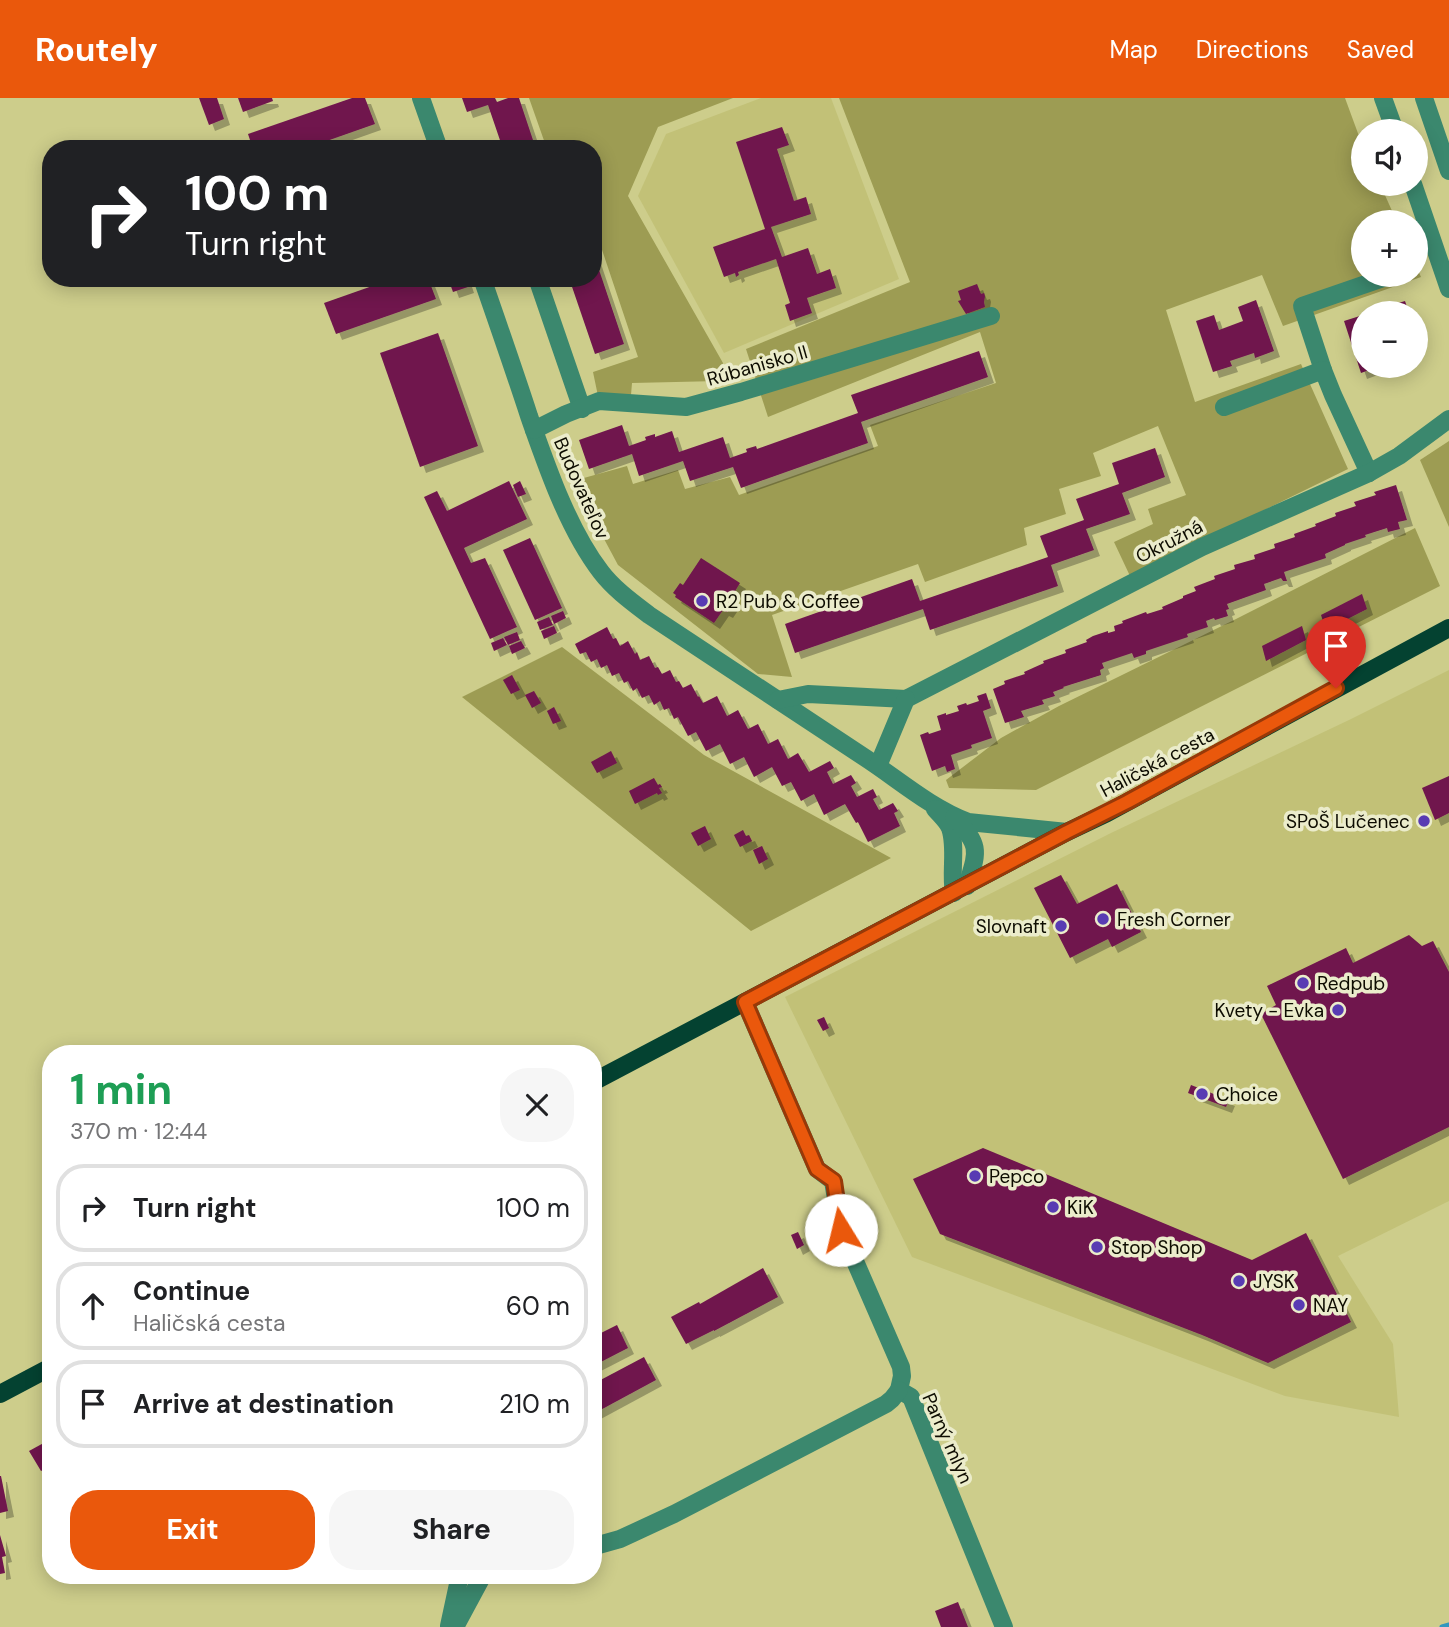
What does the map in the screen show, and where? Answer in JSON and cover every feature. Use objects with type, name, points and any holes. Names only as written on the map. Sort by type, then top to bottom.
[{"type":"main road","name":"Haličská cesta","points":[[602,1077],[1118,807],[1449,628]]},
{"type":"main road","points":[[0,1394],[42,1372]]},
{"type":"street","points":[[421,98],[436,140]]},
{"type":"street","points":[[1383,98],[1391,119]]},
{"type":"street","points":[[1424,98],[1449,171]]},
{"type":"street","points":[[1417,196],[1449,289]]},
{"type":"street","name":"Budovateľov","points":[[485,287],[534,430],[566,512],[601,573],[619,591],[649,615],[928,802],[953,816],[968,822],[1067,832]]},
{"type":"street","points":[[540,287],[582,409]]},
{"type":"street","points":[[1357,287],[1302,306],[1333,395],[1369,473]]},
{"type":"street","name":"Rúbanisko II","points":[[534,430],[599,401],[686,407],[990,316]]},
{"type":"street","points":[[1224,407],[1323,370]]},
{"type":"street","name":"Okružná","points":[[906,699],[1202,547],[1369,473],[1399,456],[1449,419]]},
{"type":"street","points":[[778,700],[808,694],[906,699],[878,766]]},
{"type":"street","name":"Budovateľov","points":[[928,802],[949,827],[952,845],[951,879],[961,889],[976,852],[970,835],[953,816]]},
{"type":"street","name":"Parný mlyn","points":[[745,1002],[817,1169],[834,1181],[841,1230],[899,1362],[902,1377],[899,1390],[911,1397],[1004,1627]]},
{"type":"street","points":[[602,1544],[620,1539],[674,1514],[886,1404],[899,1390]]},
{"type":"street","points":[[449,1627],[458,1584]]},
{"type":"street","points":[[455,1627],[478,1584]]},
{"type":"shaded area","points":[[529,98],[733,98],[658,127],[628,196],[723,363],[719,381],[632,383],[631,395],[598,396],[593,372],[638,357],[602,250],[602,140],[544,140]]},
{"type":"shaded area","points":[[761,98],[831,98],[899,279],[724,353],[638,196],[666,134]]},
{"type":"shaded area","points":[[839,98],[1345,98],[1353,119],[1351,196],[1385,196],[1392,210],[1351,210],[1351,287],[1393,287],[1283,326],[1262,275],[1166,310],[1195,402],[1301,364],[1348,469],[1130,576],[1114,542],[1153,524],[1148,509],[1186,495],[1158,426],[1093,453],[1101,476],[1059,489],[1066,514],[1024,528],[1027,545],[925,582],[918,564],[772,615],[792,677],[758,674],[618,565],[573,481],[627,466],[633,484],[678,470],[685,489],[730,477],[739,495],[878,446],[870,425],[996,383],[980,332],[768,417],[746,349],[910,282]]},
{"type":"shaded area","points":[[1449,441],[1449,527],[1420,460]]},
{"type":"shaded area","points":[[1415,528],[1440,586],[1036,790],[949,788],[946,780],[1001,738],[1059,706]]},
{"type":"shaded area","points":[[562,647],[704,755],[891,858],[751,931],[462,697]]},
{"type":"shaded area","points":[[1449,670],[1449,1201],[1338,1256],[1393,1344],[1399,1417],[1285,1396],[912,1257],[785,997],[1111,833]]},
{"type":"building","points":[[199,98],[217,98],[224,119],[209,125]]},
{"type":"building","points":[[238,98],[272,98],[273,101],[243,112]]},
{"type":"building","points":[[352,98],[365,98],[375,124],[330,140],[250,140],[248,134]]},
{"type":"building","points":[[462,98],[495,98],[497,102],[519,98],[533,140],[500,140],[488,105],[467,112]]},
{"type":"building","points":[[782,127],[789,145],[777,149],[794,201],[806,197],[811,214],[771,227],[782,257],[808,248],[817,274],[830,269],[836,288],[807,298],[812,313],[790,321],[785,305],[790,303],[776,259],[738,272],[736,277],[735,273],[724,277],[713,247],[765,229],[736,142]]},
{"type":"building","points":[[602,279],[624,344],[595,354],[572,287],[602,287]]},
{"type":"building","points":[[977,284],[981,294],[984,293],[985,307],[966,314],[958,301],[961,300],[958,291]]},
{"type":"building","points":[[369,287],[431,287],[436,299],[336,334],[324,303]]},
{"type":"building","points":[[451,287],[468,287],[453,292]]},
{"type":"building","points":[[1256,300],[1274,351],[1255,358],[1254,353],[1230,361],[1232,366],[1213,372],[1196,321],[1214,315],[1219,330],[1243,321],[1238,307]]},
{"type":"building","points":[[1351,319],[1351,342],[1344,321]]},
{"type":"building","points":[[438,333],[478,446],[420,467],[380,353]]},
{"type":"building","points":[[979,351],[988,377],[861,422],[868,443],[741,488],[733,467],[690,481],[683,461],[639,476],[632,454],[589,469],[579,440],[622,425],[629,446],[646,440],[645,437],[655,434],[655,437],[672,431],[679,452],[723,437],[730,458],[747,452],[746,449],[756,446],[757,449],[858,413],[851,395]]},
{"type":"building","points":[[1155,448],[1165,477],[1122,493],[1130,514],[1086,529],[1094,550],[1051,565],[1058,586],[930,630],[923,609],[795,653],[785,624],[912,579],[920,601],[1048,557],[1040,536],[1084,520],[1076,499],[1119,484],[1112,463]]},
{"type":"building","points":[[509,481],[527,519],[464,548],[471,563],[485,558],[517,627],[490,639],[424,497],[437,491],[447,511]]},
{"type":"building","points":[[520,481],[526,494],[518,497],[513,485]]},
{"type":"building","points":[[1396,485],[1407,520],[1398,522],[1400,529],[1388,532],[1387,528],[1365,535],[1366,537],[1325,554],[1326,558],[1284,572],[1287,581],[1281,578],[1264,584],[1266,590],[1227,604],[1228,616],[1206,621],[1208,627],[1187,634],[1188,637],[1146,651],[1146,654],[1134,658],[1132,653],[1102,663],[1104,668],[1100,670],[1101,675],[1053,692],[1055,696],[1042,700],[1044,704],[1021,711],[1024,717],[1005,723],[993,689],[1005,684],[1004,681],[1025,674],[1024,672],[1044,663],[1043,661],[1066,653],[1065,650],[1087,642],[1086,640],[1093,636],[1115,631],[1114,626],[1123,623],[1122,621],[1163,609],[1162,607],[1196,591],[1194,587],[1235,569],[1234,565],[1255,559],[1254,555],[1275,548],[1274,544],[1295,537],[1294,534],[1336,516],[1335,513],[1356,506],[1354,502]]},
{"type":"building","points":[[530,538],[562,608],[535,620],[503,550]]},
{"type":"building","points":[[701,558],[740,583],[729,601],[733,603],[727,612],[723,610],[714,623],[673,593],[680,583],[683,585]]},
{"type":"building","points":[[1362,594],[1367,609],[1326,630],[1321,615]]},
{"type":"building","points":[[563,611],[566,618],[554,624],[551,616]]},
{"type":"building","points":[[549,617],[553,625],[540,630],[537,622]]},
{"type":"building","points":[[554,626],[557,633],[544,639],[541,631]]},
{"type":"building","points":[[1302,626],[1306,640],[1266,661],[1262,646]]},
{"type":"building","points":[[607,627],[620,646],[628,641],[640,660],[649,656],[655,668],[658,667],[662,674],[670,670],[676,682],[679,681],[683,688],[691,684],[703,703],[717,696],[727,716],[738,710],[748,729],[758,724],[768,744],[778,739],[788,759],[798,753],[809,772],[830,761],[834,768],[827,772],[833,784],[851,775],[856,783],[851,786],[857,797],[873,789],[877,797],[873,799],[879,810],[893,803],[898,811],[894,813],[900,826],[868,842],[845,804],[824,815],[814,794],[801,801],[791,782],[782,786],[772,767],[754,777],[744,757],[730,764],[720,744],[706,751],[696,732],[688,736],[678,717],[674,719],[669,708],[664,710],[660,701],[654,705],[649,695],[642,698],[637,688],[633,691],[628,681],[624,683],[619,673],[612,676],[607,665],[601,668],[597,659],[591,662],[586,652],[580,654],[575,644]]},
{"type":"building","points":[[517,632],[520,640],[508,645],[504,637]]},
{"type":"building","points":[[503,638],[507,645],[494,651],[491,643]]},
{"type":"building","points":[[521,641],[525,648],[512,654],[509,646]]},
{"type":"building","points":[[512,675],[520,690],[511,694],[503,680]]},
{"type":"building","points":[[534,691],[541,703],[532,708],[525,695]]},
{"type":"building","points":[[986,693],[991,708],[983,711],[992,738],[951,755],[955,769],[947,772],[945,766],[932,771],[920,735],[941,730],[937,716],[959,711],[957,706],[979,701],[977,696]]},
{"type":"building","points":[[554,707],[561,721],[553,724],[547,711]]},
{"type":"building","points":[[611,751],[617,763],[597,773],[591,762]]},
{"type":"building","points":[[1449,776],[1449,813],[1435,820],[1422,788]]},
{"type":"building","points":[[654,778],[662,787],[659,788],[662,793],[635,804],[629,791]]},
{"type":"building","points":[[705,826],[711,839],[698,846],[691,833]]},
{"type":"building","points":[[743,830],[752,841],[740,847],[734,835]]},
{"type":"building","points":[[762,846],[768,859],[759,864],[753,850]]},
{"type":"building","points":[[1061,875],[1077,904],[1117,884],[1141,932],[1112,947],[1108,939],[1070,958],[1034,888]]},
{"type":"building","points":[[1409,935],[1422,946],[1433,941],[1449,972],[1449,1127],[1343,1179],[1261,1014],[1276,1005],[1267,986],[1346,948],[1353,963]]},
{"type":"building","points":[[824,1017],[829,1028],[823,1031],[817,1020]]},
{"type":"building","points":[[1191,1085],[1229,1100],[1226,1107],[1188,1093]]},
{"type":"building","name":"Stop Shop","points":[[983,1148],[1252,1260],[1306,1233],[1351,1322],[1268,1363],[940,1234],[913,1179]]},
{"type":"building","points":[[798,1232],[804,1245],[797,1249],[791,1235]]},
{"type":"building","points":[[763,1268],[778,1297],[686,1344],[671,1317],[699,1302],[700,1304]]},
{"type":"building","points":[[617,1325],[628,1348],[602,1361],[602,1332]]},
{"type":"building","points":[[644,1357],[656,1380],[602,1409],[602,1379]]},
{"type":"building","points":[[42,1444],[42,1470],[41,1471],[29,1451]]},
{"type":"building","points":[[0,1476],[8,1511],[0,1513]]},
{"type":"building","points":[[0,1535],[6,1556],[2,1557],[5,1573],[0,1574]]},
{"type":"building","points":[[958,1602],[968,1627],[941,1627],[935,1611]]},
{"type":"waterway","points":[[1442,1627],[1449,1625]]},
{"type":"place","name":"R2 Pub & Coffee","points":[[702,601]]},
{"type":"place","name":"SPoŠ Lučenec","points":[[1424,821]]},
{"type":"place","name":"Fresh Corner","points":[[1103,919]]},
{"type":"place","name":"Slovnaft","points":[[1061,926]]},
{"type":"place","name":"Redpub","points":[[1303,983]]},
{"type":"place","name":"Kvety - Evka","points":[[1338,1010]]},
{"type":"place","name":"Choice","points":[[1202,1094]]},
{"type":"place","name":"Pepco","points":[[975,1176]]},
{"type":"place","name":"KiK","points":[[1053,1207]]},
{"type":"place","name":"Stop Shop","points":[[1097,1247]]},
{"type":"place","name":"JYSK","points":[[1239,1281]]},
{"type":"place","name":"NAY","points":[[1299,1305]]},
{"type":"route","points":[[841,1230],[834,1181],[817,1169],[745,1002],[1107,813],[1336,688]]}]
